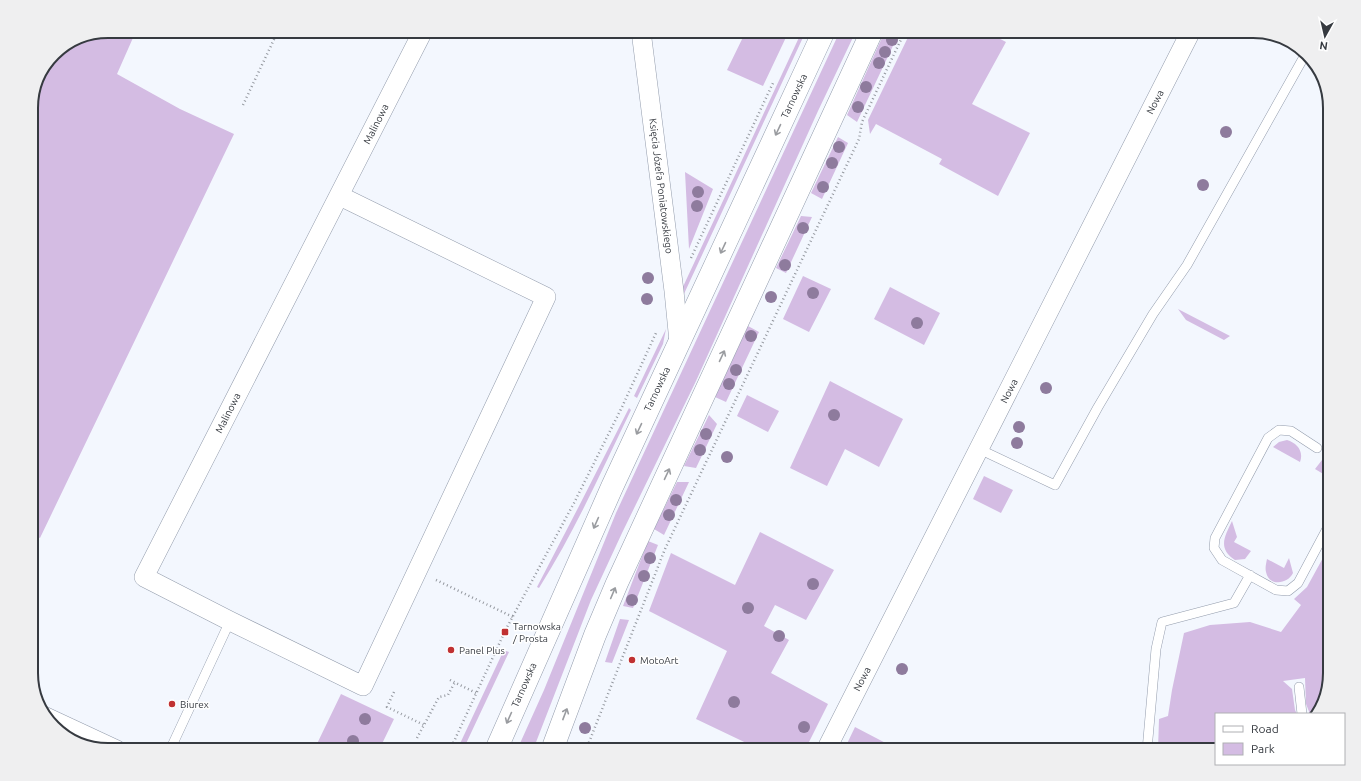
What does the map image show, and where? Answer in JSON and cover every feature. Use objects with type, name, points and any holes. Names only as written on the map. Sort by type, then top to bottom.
[{"type":"main road","name":"Tarnowska","points":[[499,743],[612,487],[821,38]]},
{"type":"main road","points":[[555,743],[595,635],[617,583],[869,38]]},
{"type":"street","name":"Malinowa","points":[[417,570],[362,686],[144,577],[419,38]]},
{"type":"street","name":"Księcia Józefa Poniatowskiego","points":[[642,38],[674,291],[679,342]]},
{"type":"street","name":"Nowa","points":[[830,743],[1187,38]]},
{"type":"street","points":[[340,196],[546,297],[417,570]]},
{"type":"street","points":[[59,723],[100,742]]},
{"type":"lane","points":[[979,449],[1055,485],[1098,407],[1153,314],[1188,265],[1302,60]]},
{"type":"lane","points":[[1317,448],[1291,432],[1280,430],[1268,438],[1215,538],[1214,548],[1222,560],[1276,590],[1288,591],[1298,584],[1323,536]]},
{"type":"lane","points":[[1148,743],[1156,649],[1162,622],[1234,603],[1250,575]]},
{"type":"lane","points":[[173,743],[230,621]]},
{"type":"lane","points":[[1299,687],[1302,713]]},
{"type":"path","points":[[243,105],[275,38]]},
{"type":"path","points":[[589,743],[665,549],[859,139],[862,122],[902,38]]},
{"type":"path","points":[[690,260],[774,81]]},
{"type":"path","points":[[453,743],[513,617],[574,503],[622,407],[658,330]]},
{"type":"path","points":[[417,570],[513,617]]},
{"type":"path","points":[[450,680],[476,693]]},
{"type":"path","points":[[417,738],[439,697],[448,695],[455,682]]},
{"type":"path","points":[[394,692],[387,707],[424,725]]},
{"type":"green space","points":[[133,38],[117,74],[180,109],[234,134],[40,538],[38,537],[38,104],[40,90],[50,69],[69,50],[77,45],[95,39]]},
{"type":"green space","points":[[743,38],[786,38],[763,86],[727,70]]},
{"type":"green space","points":[[799,38],[803,38],[683,296],[681,291]]},
{"type":"green space","points":[[837,38],[853,38],[818,111],[696,381],[591,600],[536,743],[520,743],[544,690],[616,513]]},
{"type":"green space","points":[[882,38],[897,38],[857,122],[847,115]]},
{"type":"green space","points":[[908,38],[998,38],[1006,42],[972,104],[1030,133],[998,196],[939,164],[942,159],[876,124],[870,134],[868,120]]},
{"type":"green space","points":[[838,137],[848,143],[822,199],[811,193]]},
{"type":"green space","points":[[685,172],[713,189],[689,249]]},
{"type":"green space","points":[[801,216],[812,217],[786,273],[776,268]]},
{"type":"green space","points":[[803,276],[831,289],[809,332],[783,319]]},
{"type":"green space","points":[[890,287],[940,313],[924,345],[874,319]]},
{"type":"green space","points":[[1178,309],[1230,336],[1224,340],[1186,320]]},
{"type":"green space","points":[[748,326],[759,332],[726,402],[715,397]]},
{"type":"green space","points":[[666,329],[663,344],[637,398],[634,396]]},
{"type":"green space","points":[[830,381],[903,419],[879,467],[845,449],[827,486],[790,468]]},
{"type":"green space","points":[[747,395],[779,411],[768,432],[737,416]]},
{"type":"green space","points":[[629,408],[631,410],[599,478],[564,545],[539,588],[537,587],[578,508]]},
{"type":"green space","points":[[709,415],[717,424],[696,468],[684,466]]},
{"type":"green space","points":[[1287,440],[1297,445],[1299,448],[1301,454],[1300,462],[1273,447],[1279,442]]},
{"type":"green space","points":[[1323,460],[1323,474],[1315,469]]},
{"type":"green space","points":[[984,476],[1013,490],[1001,513],[973,499]]},
{"type":"green space","points":[[677,482],[689,482],[664,535],[654,529]]},
{"type":"green space","points":[[1232,521],[1237,537],[1234,542],[1251,551],[1245,559],[1235,560],[1229,555],[1224,546],[1225,537]]},
{"type":"green space","points":[[760,532],[834,570],[806,620],[775,605],[764,626],[789,640],[771,673],[828,704],[808,743],[746,743],[696,719],[727,651],[649,611],[671,553],[735,585]]},
{"type":"green space","points":[[648,541],[658,545],[633,608],[623,606]]},
{"type":"green space","points":[[1289,558],[1293,573],[1291,577],[1287,580],[1279,582],[1271,580],[1268,577],[1266,570],[1267,559],[1284,568]]},
{"type":"green space","points":[[1323,558],[1323,672],[1321,691],[1314,708],[1310,713],[1306,704],[1305,678],[1283,681],[1292,689],[1296,713],[1215,713],[1215,743],[1158,743],[1159,719],[1168,716],[1184,633],[1210,625],[1250,622],[1281,632],[1301,605],[1294,599],[1307,587]]},
{"type":"green space","points":[[620,619],[629,620],[612,663],[605,662]]},
{"type":"green space","points":[[506,651],[509,652],[466,743],[460,743],[502,654]]},
{"type":"green space","points":[[341,694],[394,719],[382,743],[317,743]]},
{"type":"green space","points":[[855,727],[886,743],[847,743]]},
{"type":"place","name":"Tarnowska / Prosta","points":[[505,632]]},
{"type":"place","name":"Panel Plus","points":[[451,650]]},
{"type":"place","name":"MotoArt","points":[[632,660]]},
{"type":"place","name":"Biurex","points":[[172,704]]}]
